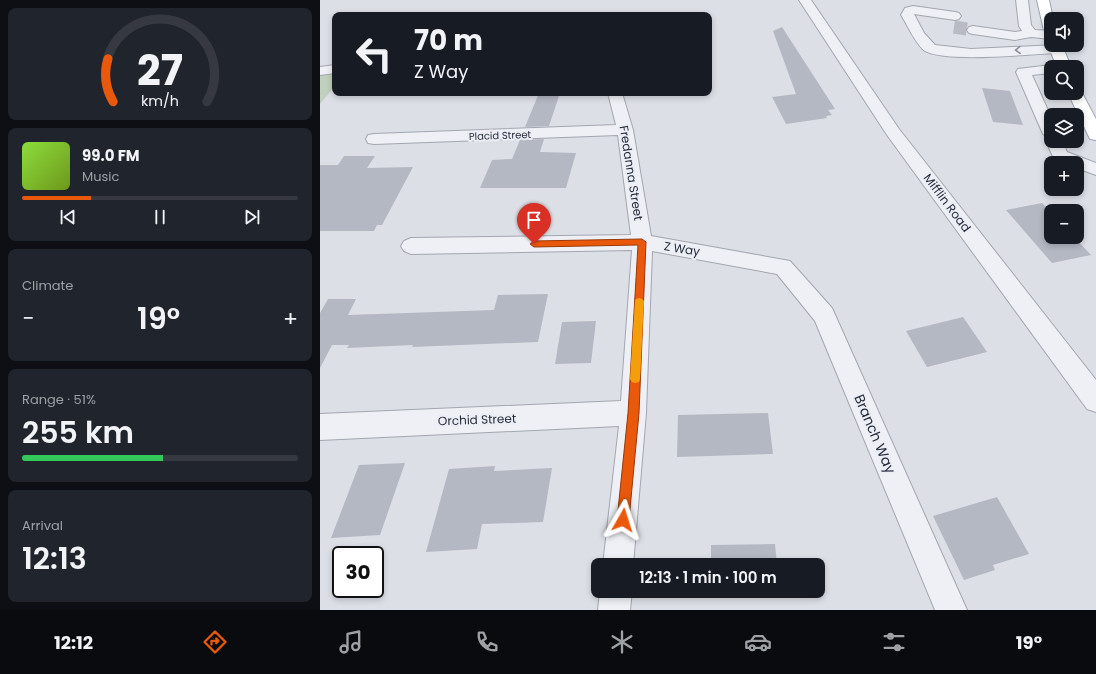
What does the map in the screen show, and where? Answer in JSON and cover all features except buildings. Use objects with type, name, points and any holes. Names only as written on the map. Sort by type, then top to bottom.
[{"type":"main road","points":[[1043,0],[1046,12]]},
{"type":"main road","points":[[1078,100],[1096,135]]},
{"type":"street","name":"Mifflin Road","points":[[805,0],[893,132],[1096,400]]},
{"type":"street","points":[[1022,0],[1028,29]]},
{"type":"street","points":[[977,52],[940,44],[929,25],[954,21],[913,10],[909,11],[907,15],[921,35],[924,43],[930,48],[940,51],[977,52],[1044,48]]},
{"type":"street","points":[[974,24],[1015,36],[1028,29],[1044,33]]},
{"type":"street","points":[[320,71],[332,69]]},
{"type":"street","points":[[1044,70],[1023,72],[1044,118]]},
{"type":"street","name":"Fredanna Street","points":[[616,96],[625,130],[642,242],[633,413],[619,558]]},
{"type":"street","name":"Placid Street","points":[[374,139],[625,130]]},
{"type":"street","points":[[1057,148],[1060,155],[1096,169]]},
{"type":"street","name":"Z Way","points":[[411,246],[642,242],[783,267]]},
{"type":"street","name":"Branch Way","points":[[783,267],[824,315],[951,610]]},
{"type":"street","name":"Orchid Street","points":[[320,427],[633,413]]},
{"type":"street","points":[[614,610],[615,598]]},
{"type":"green space","points":[[332,69],[332,90],[320,104],[320,71]]},
{"type":"tunnel","points":[[954,27],[973,30]]},
{"type":"slow traffic","points":[[635,379],[639,301]]},
{"type":"route","points":[[534,244],[642,242],[633,413],[623,520]]}]
